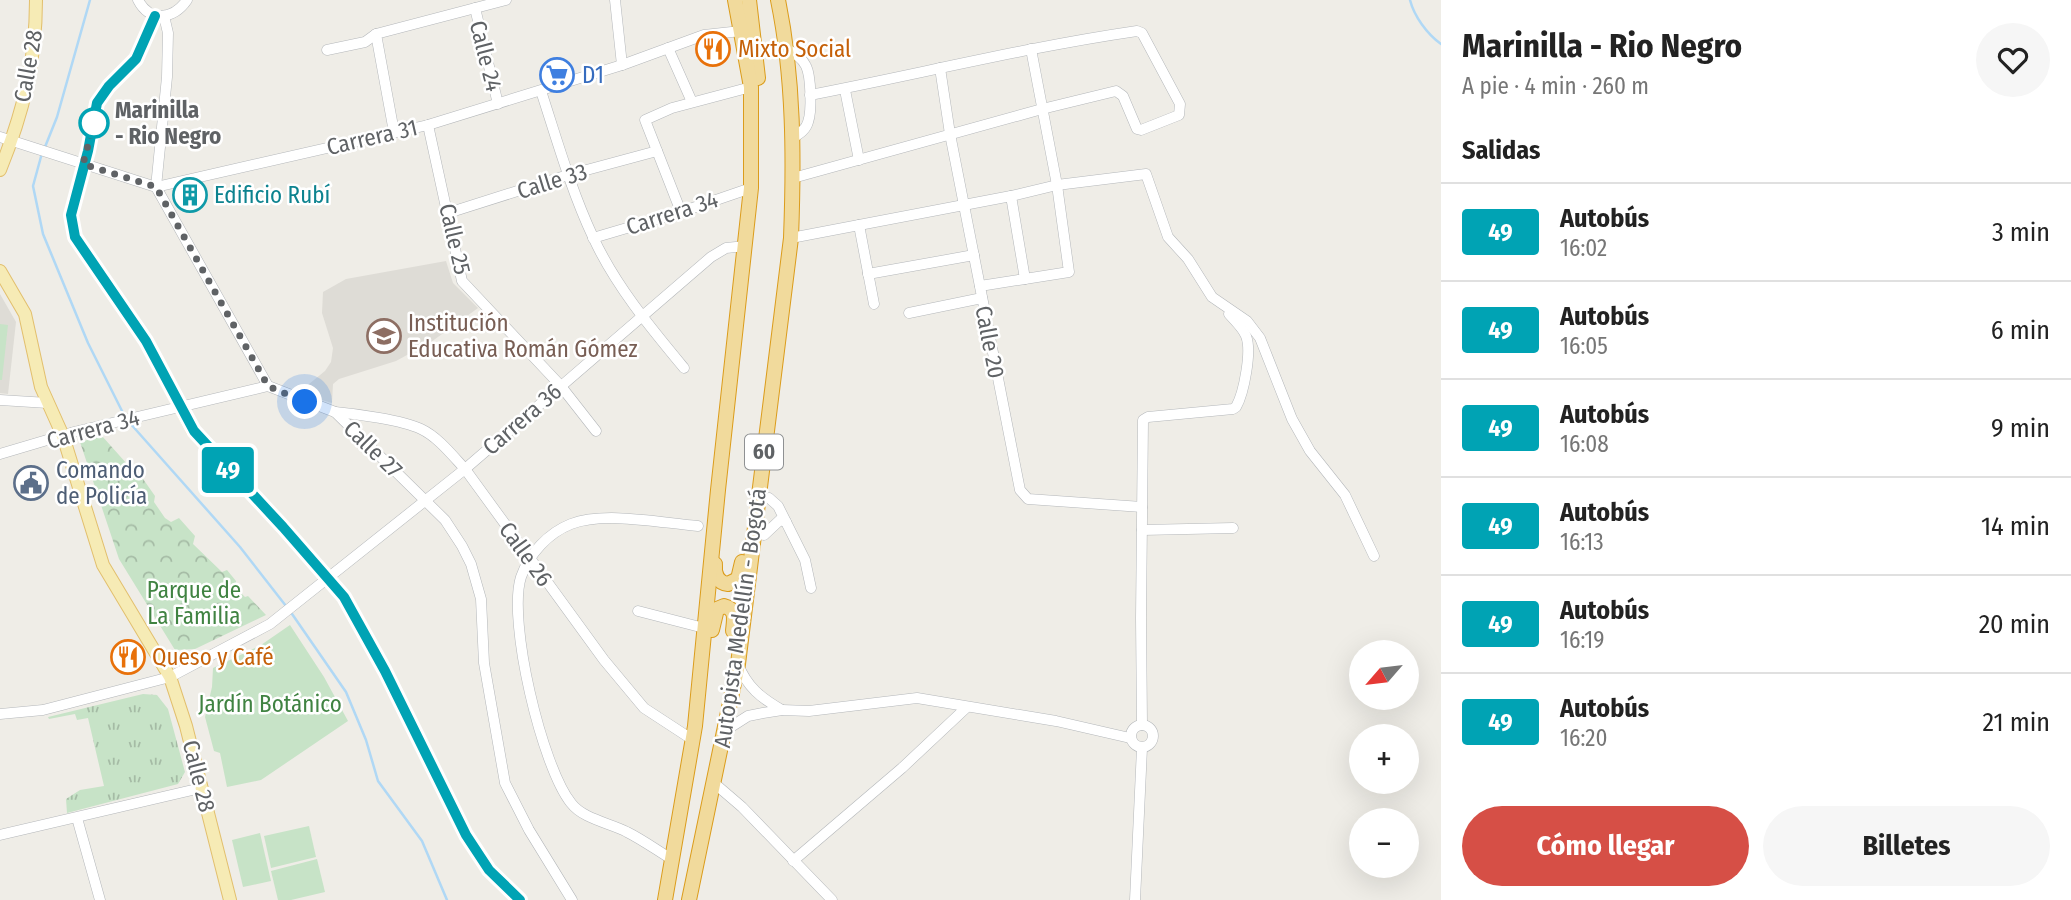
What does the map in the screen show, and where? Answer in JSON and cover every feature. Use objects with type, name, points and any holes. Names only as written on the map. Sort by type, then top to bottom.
[{"type":"highway","name":"Autopista Medellín - Bogotá","points":[[665,900],[694,733],[751,188],[751,87],[736,0]]},
{"type":"highway","points":[[749,0],[759,83],[758,92],[751,103]]},
{"type":"highway","points":[[772,0],[783,93],[792,116]]},
{"type":"highway","name":"Autopista Medellín - Bogotá","points":[[689,900],[738,664],[791,238],[792,116],[778,0]]},
{"type":"highway","points":[[718,489],[720,511],[715,568],[719,580],[728,584],[734,583],[740,575],[755,464],[767,431]]},
{"type":"highway","points":[[694,733],[703,714],[714,615],[721,606],[727,606],[732,610],[734,618],[722,727],[724,735]]},
{"type":"main road","name":"Calle 28","points":[[0,170],[5,139],[28,89],[36,35],[37,0]]},
{"type":"main road","points":[[159,16],[136,59],[109,86],[97,103],[71,215],[75,237],[146,341],[194,431],[327,577],[353,612],[385,671],[429,764],[480,858],[520,900]]},
{"type":"main road","name":"Calle 28","points":[[0,271],[25,314],[41,387],[63,436],[87,506],[103,565],[170,677],[185,722],[230,900]]},
{"type":"street","points":[[138,0],[147,12],[159,16],[173,14],[184,4]]},
{"type":"street","points":[[327,50],[365,42],[376,34],[506,0]]},
{"type":"street","points":[[615,0],[622,65]]},
{"type":"street","points":[[184,4],[169,33],[156,187],[268,386]]},
{"type":"street","name":"Calle 24","points":[[475,8],[498,104]]},
{"type":"street","points":[[159,16],[169,33]]},
{"type":"street","name":"Carrera 31","points":[[156,187],[428,125],[622,65],[704,35],[741,30]]},
{"type":"street","points":[[793,178],[1116,91],[1123,96],[1135,126],[1141,130],[1179,115],[1181,110],[1140,31],[1031,49],[845,90],[810,95]]},
{"type":"street","points":[[376,34],[394,132]]},
{"type":"street","points":[[668,48],[692,102]]},
{"type":"street","points":[[785,48],[796,54],[806,66],[810,95],[808,122],[802,132],[793,138]]},
{"type":"street","points":[[980,286],[1069,272],[1057,185],[1031,49]]},
{"type":"street","name":"Calle 20","points":[[940,68],[950,134],[1017,478],[1023,496],[1028,499],[1142,508]]},
{"type":"street","points":[[681,212],[645,120],[692,102],[751,87]]},
{"type":"street","points":[[845,90],[859,160]]},
{"type":"street","name":"Calle 24","points":[[541,91],[568,175],[593,238],[641,317],[684,368]]},
{"type":"street","name":"Calle 25","points":[[428,125],[462,281],[560,385],[596,431]]},
{"type":"street","points":[[5,139],[156,187]]},
{"type":"street","name":"Calle 33","points":[[449,213],[568,175],[657,151]]},
{"type":"street","points":[[791,238],[1057,185],[1146,174],[1165,232],[1188,259],[1212,297],[1242,328],[1248,344],[1246,373],[1239,403],[1233,409],[1182,412],[1143,420],[1142,725]]},
{"type":"street","name":"Carrera 34","points":[[593,238],[751,188]]},
{"type":"street","points":[[1011,196],[1025,279]]},
{"type":"street","points":[[859,225],[874,304]]},
{"type":"street","name":"Carrera 36","points":[[0,714],[43,710],[170,677],[270,624],[465,469],[711,257],[726,248],[746,246]]},
{"type":"street","points":[[868,274],[974,255]]},
{"type":"street","points":[[909,313],[982,298]]},
{"type":"street","points":[[1222,306],[1247,321],[1260,338],[1292,419],[1310,451],[1345,495],[1374,556]]},
{"type":"street","name":"Carrera 34","points":[[0,454],[179,405],[268,386]]},
{"type":"street","name":"Calle 27","points":[[268,386],[335,412],[445,520],[462,546],[471,564],[481,599],[485,663],[505,783],[529,830],[572,900]]},
{"type":"street","points":[[0,400],[48,403]]},
{"type":"street","name":"Calle 26","points":[[335,412],[405,424],[422,429],[438,441],[465,469],[604,660],[644,708],[694,733]]},
{"type":"street","points":[[769,498],[778,506],[805,560],[811,588]]},
{"type":"street","points":[[673,860],[627,832],[582,812],[571,803],[541,735],[527,681],[517,599],[521,578],[529,559],[538,547],[558,530],[590,518],[698,526]]},
{"type":"street","points":[[764,535],[780,520],[786,522]]},
{"type":"street","points":[[1142,530],[1233,528]]},
{"type":"street","points":[[638,611],[705,628]]},
{"type":"street","points":[[738,664],[745,681],[752,689],[764,700],[782,710]]},
{"type":"street","points":[[724,735],[748,716],[782,710],[809,711],[917,698],[1056,721],[1130,738],[1134,745],[1142,748],[1149,745],[1153,738],[1152,730],[1142,725],[1134,727],[1130,738]]},
{"type":"street","points":[[793,861],[902,768],[967,707]]},
{"type":"street","points":[[1135,900],[1142,748]]},
{"type":"street","points":[[714,783],[742,807],[832,900]]},
{"type":"street","points":[[0,835],[201,788]]},
{"type":"street","points":[[77,818],[100,900]]},
{"type":"shaded area","name":"Institución Educativa Román Gómez","points":[[446,261],[453,283],[478,308],[431,342],[396,361],[339,379],[333,384],[332,403],[298,393],[325,371],[331,362],[333,348],[322,313],[323,292],[346,279]]},
{"type":"shaded area","points":[[0,294],[16,322],[8,394],[0,393]]},
{"type":"green space","points":[[0,324],[8,325],[2,380],[0,380]]},
{"type":"green space","name":"Parque de La Familia","points":[[102,436],[136,474],[141,476],[155,496],[154,502],[165,518],[171,522],[179,518],[195,536],[193,544],[222,572],[227,570],[236,581],[236,588],[266,615],[195,649],[175,650],[119,559],[80,442]]},
{"type":"green space","name":"Jardín Botánico","points":[[290,625],[324,677],[348,721],[261,780],[227,787],[220,753],[214,751],[205,717],[213,668],[261,645]]},
{"type":"green space","points":[[143,694],[157,695],[168,709],[185,772],[178,784],[67,813],[66,799],[80,790],[104,786],[88,718],[77,720],[75,714],[48,717]]},
{"type":"green space","points":[[309,826],[316,857],[271,868],[264,836]]},
{"type":"green space","points":[[260,833],[271,881],[243,887],[232,840]]},
{"type":"green space","points":[[317,859],[325,892],[291,900],[278,900],[271,871]]},
{"type":"waterway","points":[[45,147],[57,117],[90,0]]},
{"type":"waterway","points":[[1410,0],[1422,24],[1441,44]]},
{"type":"waterway","points":[[42,153],[33,186],[43,234],[88,343],[125,417]]},
{"type":"waterway","points":[[129,422],[240,547],[286,606]]},
{"type":"waterway","points":[[290,611],[346,692],[366,740],[378,781],[422,841],[447,900]]},
{"type":"bus line","name":"49","points":[[155,16],[130,68],[109,86],[97,103],[71,215],[75,237],[146,341],[194,431],[344,597],[385,671],[466,835],[489,870],[520,900]]},
{"type":"place","name":"Mixto Social","points":[[713,49]]},
{"type":"place","name":"D1","points":[[557,75]]},
{"type":"place","name":"Marinilla - Rio Negro","points":[[94,123]]},
{"type":"place","name":"Edificio Rubí","points":[[190,195]]},
{"type":"place","name":"Institución Educativa Román Gómez","points":[[384,336]]},
{"type":"place","name":"Comando de Policía","points":[[31,483]]},
{"type":"place","name":"Queso y Café","points":[[128,657]]},
{"type":"route","points":[[94,123],[83,164],[156,187],[268,386],[305,402]]}]
